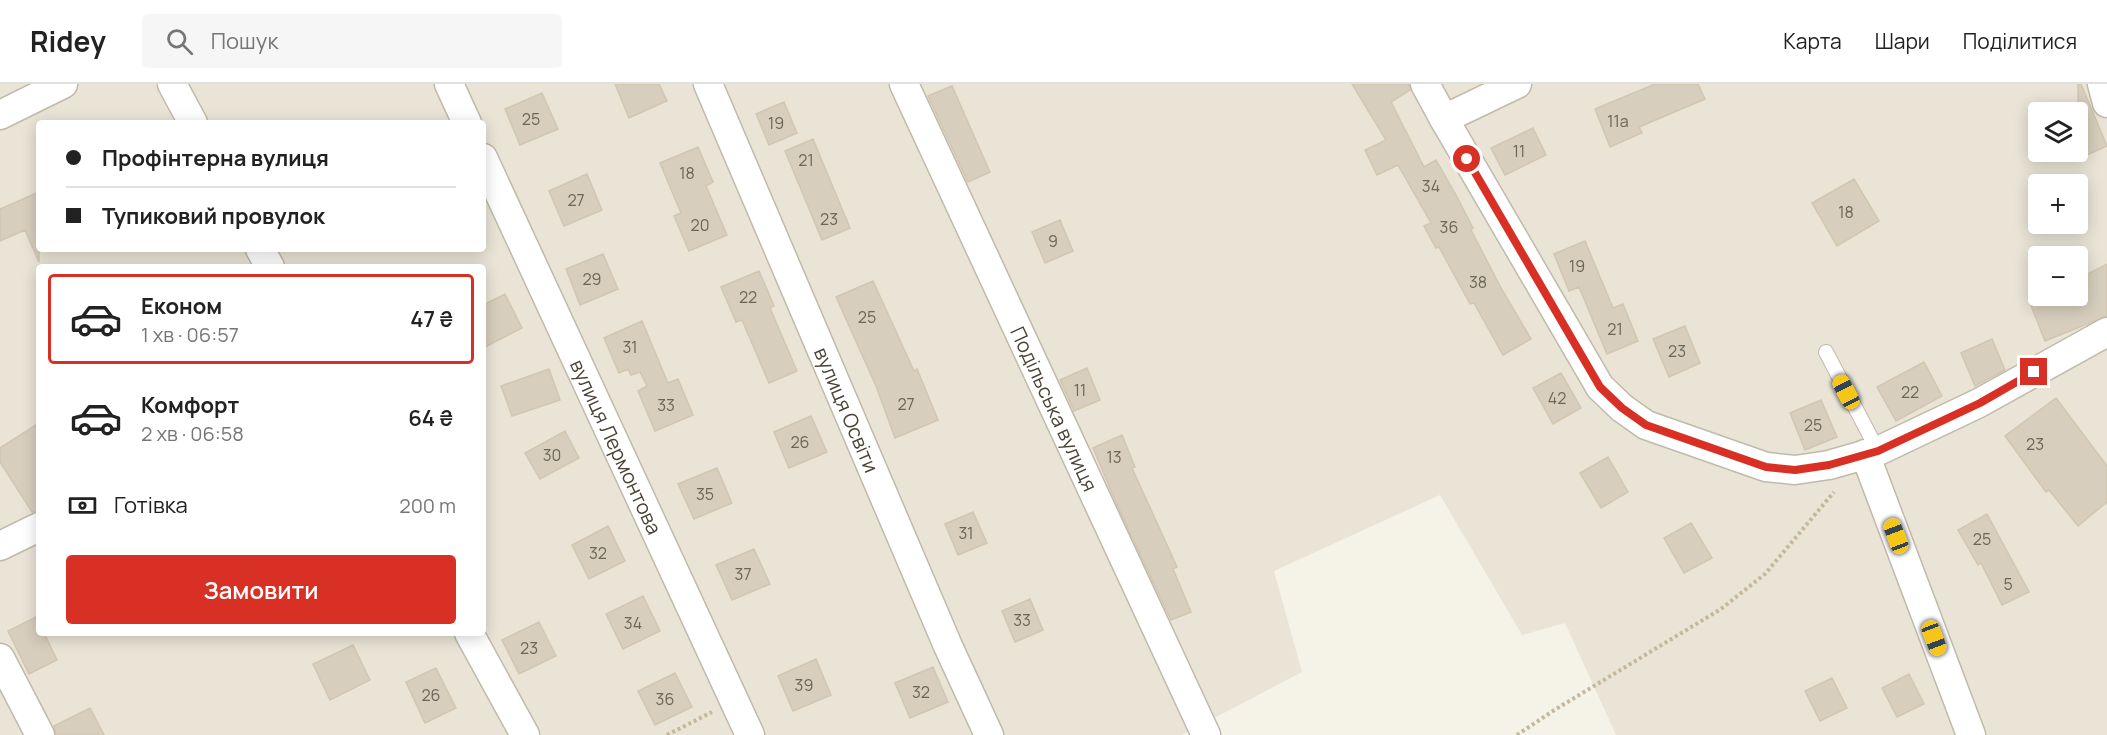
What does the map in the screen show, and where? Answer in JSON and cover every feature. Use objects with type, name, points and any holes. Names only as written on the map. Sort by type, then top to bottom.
[{"type":"street","points":[[0,116],[63,84]]},
{"type":"street","points":[[172,84],[191,120]]},
{"type":"street","points":[[449,84],[466,120]]},
{"type":"street","name":"вулиця Освіти","points":[[708,84],[989,735]]},
{"type":"street","name":"Подільська вулиця","points":[[904,84],[1206,735]]},
{"type":"street","points":[[1425,84],[1600,387],[1622,408],[1646,425],[1766,467],[1795,470],[1829,465],[1871,452],[1980,403],[2107,332]]},
{"type":"street","points":[[1444,119],[1517,84]]},
{"type":"street","points":[[2102,84],[2107,103]]},
{"type":"street","name":"вулиця Лермонтова","points":[[486,164],[750,735]]},
{"type":"street","points":[[1871,452],[1971,735]]},
{"type":"street","points":[[0,546],[36,528]]},
{"type":"street","points":[[471,636],[525,735]]},
{"type":"street","points":[[0,658],[40,735]]},
{"type":"lane","points":[[1826,352],[1871,452]]},
{"type":"path","points":[[1517,735],[1721,609],[1765,574],[1835,491]]},
{"type":"path","points":[[667,735],[734,701]]},
{"type":"shaded area","points":[[0,84],[176,84],[195,120],[36,120],[36,252],[267,252],[273,264],[36,264],[36,636],[464,636],[514,735],[0,735]]},
{"type":"shaded area","points":[[180,84],[2107,84],[2107,735],[1616,735],[1565,623],[1522,635],[1440,495],[1274,571],[1302,672],[1182,735],[536,735],[485,636],[486,264],[278,264],[272,252],[486,252],[486,120],[199,120]]},
{"type":"building","points":[[615,84],[659,84],[667,101],[629,118]]},
{"type":"building","points":[[1352,84],[1409,84],[1410,90],[1391,102],[1424,167],[1436,160],[1473,228],[1471,230],[1501,288],[1531,339],[1503,355],[1474,303],[1470,304],[1439,247],[1436,248],[1424,226],[1431,223],[1398,165],[1377,175],[1365,150],[1386,140]]},
{"type":"building","points":[[1655,84],[1698,84],[1705,99],[1639,127],[1642,133],[1610,147],[1595,109]]},
{"type":"building","points":[[2078,84],[2081,84],[2107,146],[2088,155],[2088,102],[2078,102]]},
{"type":"building","points":[[952,86],[990,172],[968,182],[928,96]]},
{"type":"building","points":[[542,93],[558,129],[520,145],[505,109]]},
{"type":"building","points":[[784,102],[797,133],[769,145],[756,114]]},
{"type":"building","points":[[1533,128],[1546,155],[1505,175],[1491,148]]},
{"type":"building","points":[[813,139],[850,228],[822,240],[785,151]]},
{"type":"building","points":[[698,147],[713,182],[706,186],[727,235],[689,251],[674,216],[681,213],[660,163]]},
{"type":"building","points":[[587,174],[602,210],[564,226],[549,191]]},
{"type":"building","points":[[1854,179],[1879,221],[1837,246],[1812,203]]},
{"type":"building","points":[[36,193],[36,252],[39,252],[39,262],[25,230],[0,241],[0,209]]},
{"type":"building","points":[[1060,220],[1073,251],[1045,263],[1032,232]]},
{"type":"building","points":[[1585,241],[1613,308],[1623,304],[1638,341],[1607,354],[1579,287],[1569,291],[1554,254]]},
{"type":"building","points":[[603,254],[618,289],[580,305],[566,269]]},
{"type":"building","points":[[2107,264],[2107,316],[2045,341],[2031,306],[2088,306],[2088,274]]},
{"type":"building","points":[[759,271],[774,306],[770,308],[797,371],[769,383],[742,320],[736,322],[721,287]]},
{"type":"building","points":[[873,281],[914,371],[917,369],[938,420],[895,438],[876,386],[836,297]]},
{"type":"building","points":[[505,294],[522,328],[486,346],[486,304]]},
{"type":"building","points":[[642,321],[668,383],[678,379],[693,415],[655,431],[638,391],[647,386],[640,372],[631,375],[628,369],[619,373],[604,338]]},
{"type":"building","points":[[1685,326],[1700,363],[1669,377],[1653,339]]},
{"type":"building","points":[[1992,339],[2005,370],[1975,386],[1961,353]]},
{"type":"building","points":[[1924,362],[1942,396],[1896,421],[1877,387]]},
{"type":"building","points":[[1087,368],[1100,400],[1074,411],[1060,380]]},
{"type":"building","points":[[549,369],[560,400],[512,416],[501,386]]},
{"type":"building","points":[[1561,373],[1581,408],[1553,424],[1533,388]]},
{"type":"building","points":[[2056,398],[2107,466],[2107,502],[2078,526],[2049,490],[2046,492],[2005,436]]},
{"type":"building","points":[[1821,400],[1837,437],[1805,450],[1790,413]]},
{"type":"building","points":[[811,416],[827,452],[789,468],[774,432]]},
{"type":"building","points":[[36,425],[36,511],[32,512],[0,462],[0,448]]},
{"type":"building","points":[[565,431],[579,458],[540,479],[525,453]]},
{"type":"building","points":[[1122,435],[1135,467],[1132,468],[1177,567],[1173,569],[1191,612],[1171,620],[1093,448]]},
{"type":"building","points":[[1608,457],[1628,492],[1601,508],[1580,473]]},
{"type":"building","points":[[717,468],[732,503],[694,519],[678,484]]},
{"type":"building","points":[[973,512],[987,543],[958,555],[945,524]]},
{"type":"building","points":[[1987,514],[2029,592],[2002,605],[1981,563],[1978,565],[1958,530]]},
{"type":"building","points":[[1691,523],[1712,558],[1684,573],[1664,538]]},
{"type":"building","points":[[608,526],[625,561],[589,579],[572,545]]},
{"type":"building","points":[[754,549],[770,584],[732,600],[716,565]]},
{"type":"building","points":[[643,596],[660,631],[623,649],[606,614]]},
{"type":"building","points":[[1030,599],[1043,630],[1015,642],[1002,611]]},
{"type":"building","points":[[36,617],[36,636],[45,636],[57,660],[29,674],[8,631]]},
{"type":"building","points":[[539,622],[556,656],[519,674],[502,640]]},
{"type":"building","points":[[353,645],[370,680],[330,700],[313,664]]},
{"type":"building","points":[[816,659],[831,695],[793,711],[778,676]]},
{"type":"building","points":[[933,667],[948,702],[910,718],[895,683]]},
{"type":"building","points":[[436,668],[456,708],[425,723],[406,682]]},
{"type":"building","points":[[675,673],[692,707],[655,725],[638,691]]},
{"type":"building","points":[[1909,674],[1924,704],[1897,717],[1882,688]]},
{"type":"building","points":[[1832,678],[1847,708],[1820,721],[1805,691]]},
{"type":"building","points":[[90,708],[104,735],[56,735],[54,726]]},
{"type":"route","points":[[1467,159],[1600,387],[1622,408],[1646,425],[1766,467],[1795,470],[1829,465],[1878,451],[1980,403],[2034,372]]}]
